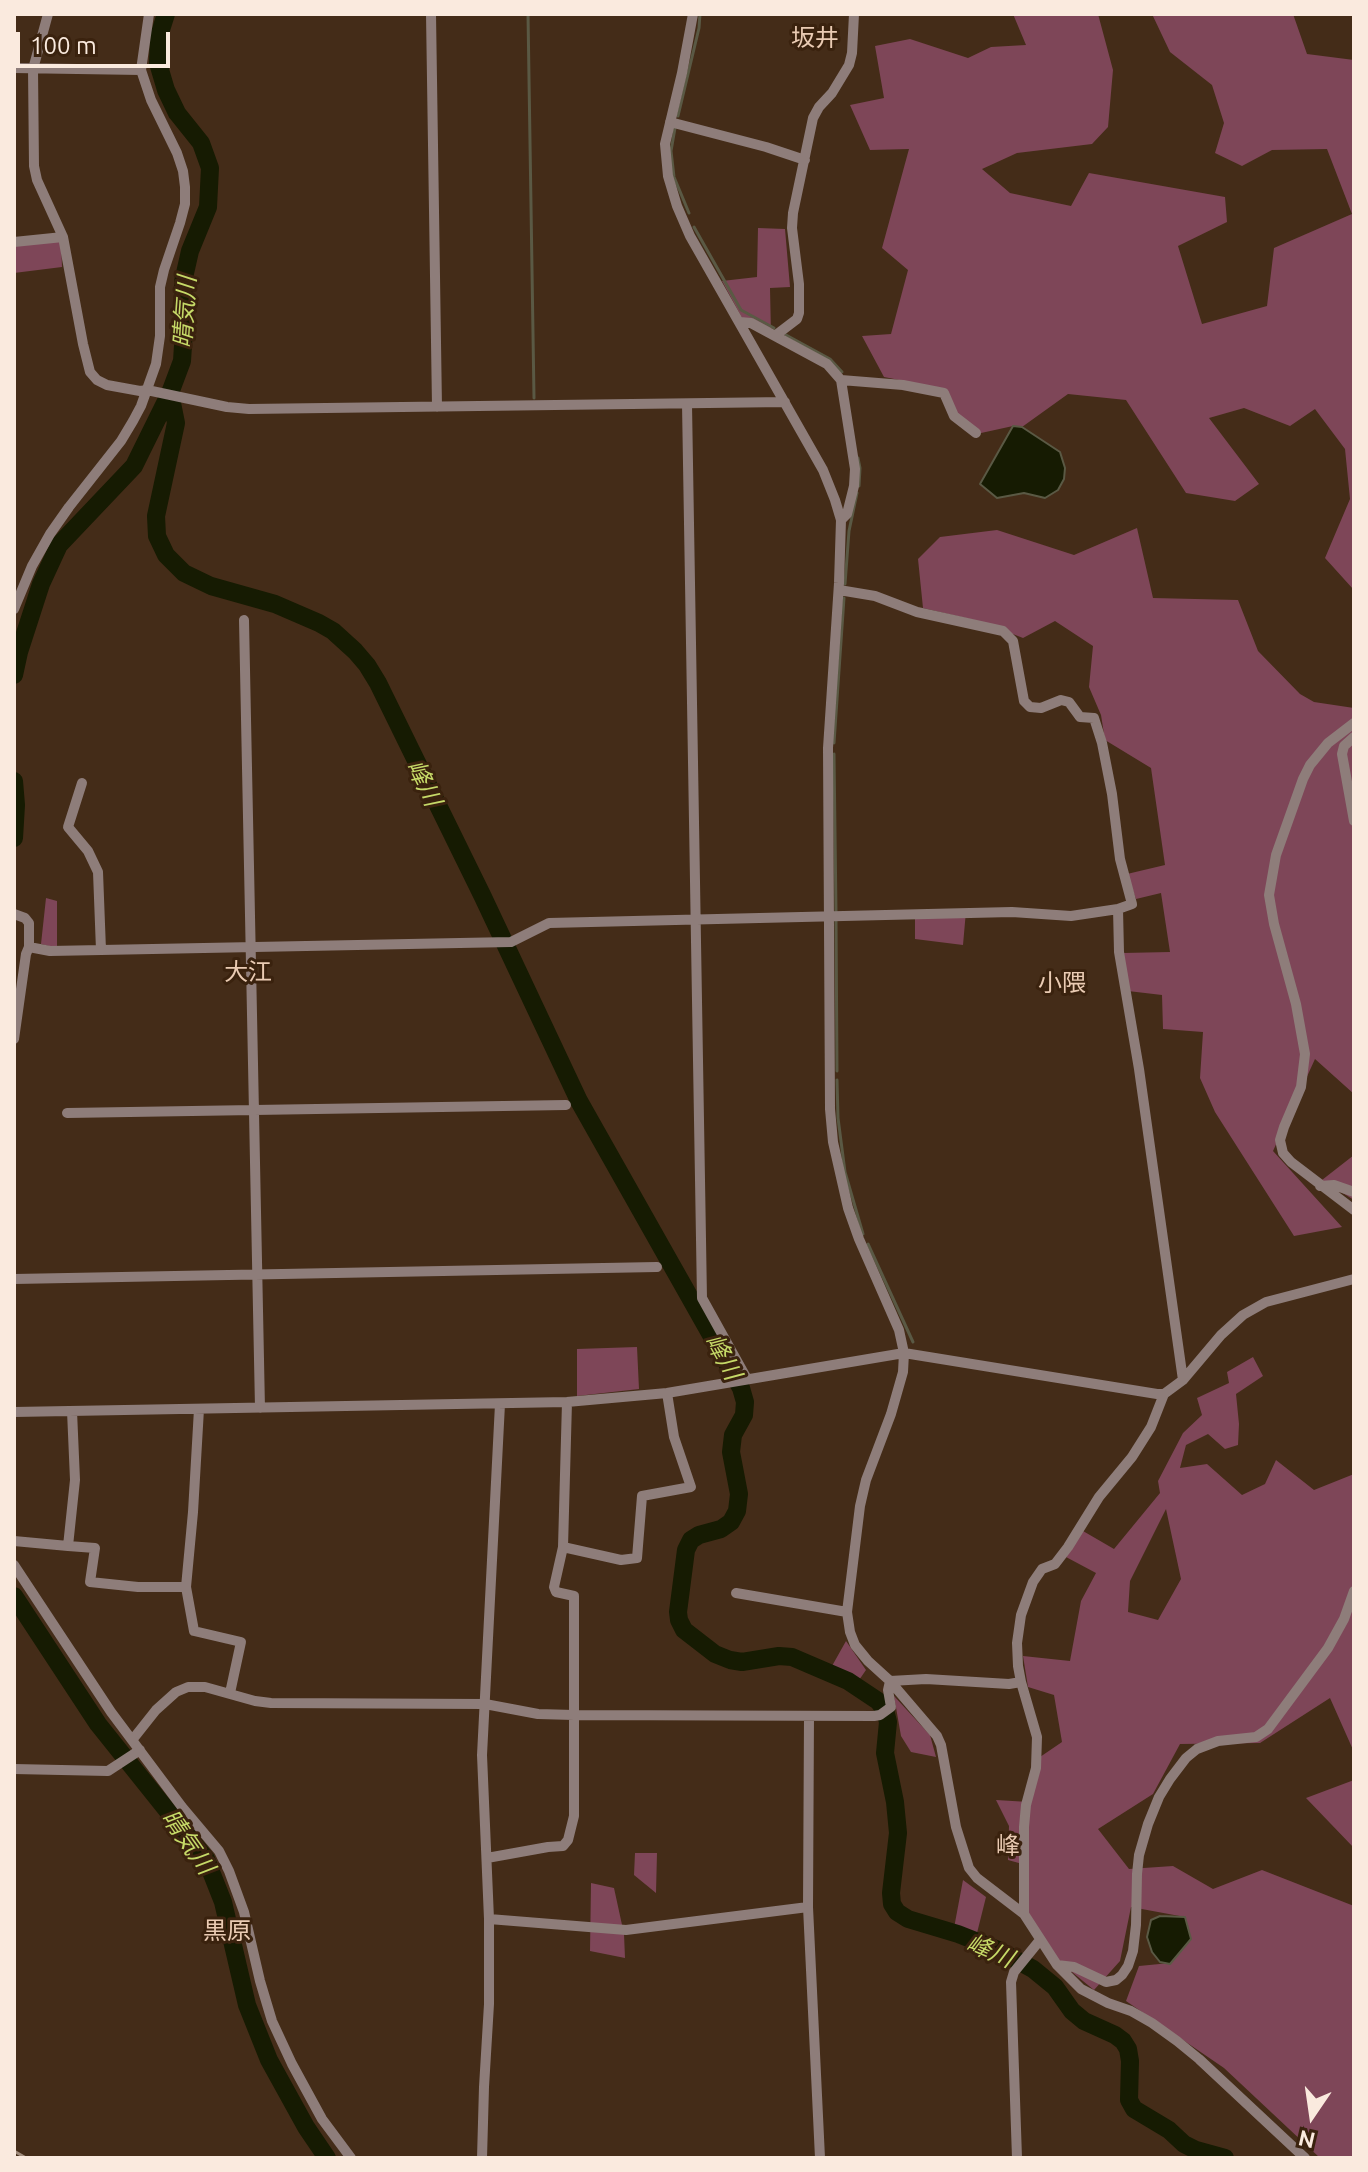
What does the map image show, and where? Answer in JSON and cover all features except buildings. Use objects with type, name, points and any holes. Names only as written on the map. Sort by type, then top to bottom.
[{"type":"street","points":[[48,14],[33,69],[34,166],[37,180],[63,237],[83,344],[90,372],[97,380],[107,385],[249,409],[785,402]]},
{"type":"street","points":[[14,609],[50,534],[121,441],[150,391],[160,336],[160,287],[185,204],[185,187],[177,153],[151,100],[141,70],[149,14]]},
{"type":"street","points":[[431,14],[437,407]]},
{"type":"street","points":[[693,14],[665,157],[677,206],[690,236],[823,470],[841,520],[828,748],[830,1109],[835,1153],[848,1208],[899,1330],[904,1353],[903,1372],[895,1400],[866,1480],[860,1506],[847,1612],[850,1632],[855,1645],[931,1727],[941,1745],[956,1827],[969,1868],[977,1878],[1024,1914],[1057,1965],[1081,1989],[1131,2011],[1177,2041],[1305,2158]]},
{"type":"street","points":[[776,335],[797,319],[799,313],[793,213],[813,118],[849,65],[854,14]]},
{"type":"street","points":[[14,68],[141,70]]},
{"type":"street","points":[[670,122],[805,160]]},
{"type":"street","points":[[14,242],[63,237]]},
{"type":"street","points":[[740,322],[751,323],[776,335],[827,364],[841,380],[855,469],[847,514],[841,520]]},
{"type":"street","points":[[841,380],[903,385],[944,393],[954,416],[976,433]]},
{"type":"street","points":[[687,404],[702,1298],[747,1379]]},
{"type":"street","points":[[29,947],[50,951],[492,943],[511,942],[549,923],[1012,912],[1071,916],[1132,904],[1120,859],[1102,743],[1094,718],[1080,717],[1069,702],[1061,700],[1041,708],[1030,707],[1024,701],[1013,641],[1003,631],[917,612],[875,596],[839,590]]},
{"type":"street","points":[[244,620],[260,1408]]},
{"type":"street","points":[[1354,723],[1328,743],[1303,779],[1276,855],[1269,895],[1305,1054],[1301,1087],[1280,1140],[1283,1153],[1320,1186],[1354,1210]]},
{"type":"street","points":[[1354,737],[1344,746],[1342,754],[1354,821]]},
{"type":"street","points":[[82,783],[68,827],[88,851],[98,872],[101,950]]},
{"type":"street","points":[[1118,909],[1119,952],[1139,1069],[1183,1380]]},
{"type":"street","points":[[14,1039],[29,947],[29,923],[20,916]]},
{"type":"street","points":[[67,1113],[566,1105]]},
{"type":"street","points":[[1320,1186],[1334,1185],[1354,1192]]},
{"type":"street","points":[[14,1279],[657,1267]]},
{"type":"street","points":[[1024,1914],[1024,1827],[1038,1745],[1018,1666],[1018,1629],[1033,1582],[1042,1569],[1055,1564],[1099,1497],[1132,1457],[1151,1427],[1164,1394],[1183,1380],[1221,1335],[1243,1315],[1266,1302],[1354,1279]]},
{"type":"street","points":[[14,1412],[567,1402],[667,1393],[904,1353],[1164,1394]]},
{"type":"street","points":[[563,1547],[621,1560],[637,1558],[642,1496],[691,1487],[674,1437],[667,1393]]},
{"type":"street","points":[[487,1858],[563,1846],[568,1840],[574,1816],[574,1596],[556,1592],[554,1587],[563,1547],[567,1402]]},
{"type":"street","points":[[482,2158],[489,2004],[489,1919],[482,1755],[500,1404]]},
{"type":"street","points":[[199,1409],[186,1587],[194,1631],[241,1642],[230,1693]]},
{"type":"street","points":[[68,1546],[75,1480],[72,1411]]},
{"type":"street","points":[[14,1541],[95,1548],[90,1582],[138,1587],[186,1587]]},
{"type":"street","points":[[14,1565],[111,1712],[133,1739],[138,1751],[219,1851],[244,1912],[272,2021],[322,2119],[351,2158]]},
{"type":"street","points":[[1057,1965],[1074,1967],[1106,1982],[1122,1975],[1133,1951],[1139,1855],[1154,1810],[1170,1779],[1197,1749],[1218,1741],[1256,1737],[1268,1729],[1328,1648],[1344,1619],[1354,1591]]},
{"type":"street","points":[[736,1593],[847,1612]]},
{"type":"street","points":[[890,1681],[1021,1682]]},
{"type":"street","points":[[133,1739],[156,1710],[176,1692],[188,1687],[205,1687],[271,1703],[485,1704],[538,1714],[574,1715],[809,1716],[880,1715],[891,1707],[890,1681]]},
{"type":"street","points":[[809,1716],[808,1907],[820,2158]]},
{"type":"street","points":[[14,1769],[108,1771],[138,1751]]},
{"type":"street","points":[[489,1919],[626,1930],[808,1907]]},
{"type":"street","points":[[1017,2158],[1011,1982],[1014,1972],[1040,1940]]},
{"type":"shaded area","points":[[1013,14],[1098,14],[1113,70],[1108,127],[1092,144],[1017,153],[982,169],[1010,193],[1071,206],[1089,173],[1225,197],[1227,222],[1178,246],[1202,324],[1267,306],[1274,248],[1352,214],[1327,149],[1272,150],[1242,166],[1215,153],[1224,123],[1212,85],[1170,52],[1152,14],[1293,14],[1307,54],[1354,60],[1354,592],[1325,558],[1350,499],[1345,449],[1315,409],[1290,426],[1244,408],[1209,418],[1259,484],[1235,501],[1186,493],[1126,400],[1068,394],[1022,427],[1013,426],[972,435],[940,388],[884,377],[862,336],[891,334],[908,270],[882,248],[909,149],[870,150],[850,105],[884,98],[875,46],[910,39],[968,58],[991,47],[1026,45]]},
{"type":"shaded area","points":[[758,228],[785,229],[790,287],[770,288],[771,335],[746,325],[722,281],[757,277]]},
{"type":"shaded area","points":[[61,241],[62,267],[14,273],[14,245]]},
{"type":"shaded area","points":[[1013,426],[1022,427],[1060,452],[1065,468],[1064,479],[1058,490],[1045,498],[1024,493],[997,498],[980,484]]},
{"type":"shaded area","points":[[1137,528],[1153,598],[1238,600],[1258,651],[1300,694],[1314,702],[1354,708],[1354,1094],[1315,1059],[1273,1151],[1342,1227],[1294,1236],[1215,1112],[1200,1078],[1203,1032],[1163,1029],[1162,995],[1128,991],[1123,953],[1170,952],[1161,893],[1136,899],[1127,874],[1165,865],[1151,768],[1105,740],[1101,715],[1089,687],[1093,646],[1055,621],[1023,638],[982,622],[923,608],[918,559],[940,537],[997,530],[1074,555]]},
{"type":"shaded area","points":[[46,898],[57,901],[57,948],[41,944]]},
{"type":"shaded area","points":[[966,911],[963,945],[915,939],[915,913]]},
{"type":"shaded area","points":[[1354,1155],[1354,1200],[1322,1180]]},
{"type":"shaded area","points":[[637,1347],[639,1389],[577,1396],[577,1349]]},
{"type":"shaded area","points":[[1253,1357],[1263,1376],[1236,1394],[1238,1445],[1225,1449],[1208,1434],[1186,1445],[1180,1468],[1207,1464],[1242,1495],[1265,1484],[1276,1460],[1314,1490],[1354,1474],[1354,1752],[1330,1698],[1260,1743],[1180,1744],[1153,1794],[1098,1829],[1129,1869],[1173,1866],[1213,1889],[1262,1870],[1354,1906],[1354,2158],[1320,2158],[1224,2068],[1126,2001],[1139,1966],[1170,1963],[1185,1917],[1131,1907],[1120,1961],[1094,1990],[1056,1959],[1028,1912],[1026,1865],[1008,1860],[1009,1826],[996,1800],[1029,1802],[1040,1757],[1062,1742],[1054,1695],[1028,1687],[1023,1656],[1070,1661],[1081,1601],[1096,1573],[1066,1557],[1083,1531],[1114,1549],[1160,1493],[1158,1481],[1183,1433],[1202,1415],[1197,1398],[1229,1383],[1227,1372]],"holes":[[[1166,1509],[1181,1579],[1158,1620],[1128,1612],[1130,1581]]]},
{"type":"shaded area","points":[[846,1641],[866,1670],[857,1683],[832,1666]]},
{"type":"shaded area","points":[[894,1696],[930,1735],[936,1757],[911,1752],[901,1736]]},
{"type":"shaded area","points":[[1354,1780],[1354,1848],[1306,1798]]},
{"type":"shaded area","points":[[635,1853],[657,1853],[656,1893],[634,1875]]},
{"type":"shaded area","points":[[963,1880],[986,1897],[976,1937],[954,1928]]},
{"type":"shaded area","points":[[591,1883],[614,1888],[624,1934],[625,1958],[590,1951]]},
{"type":"shaded area","points":[[1160,1916],[1185,1917],[1191,1939],[1170,1964],[1160,1962],[1152,1952],[1147,1937],[1151,1920]]},
{"type":"waterway","name":"晴気川","points":[[14,675],[41,584],[59,545],[134,466],[182,361],[185,314],[183,282],[190,251],[208,207],[210,168],[201,143],[177,113],[158,63],[159,36],[166,14]]},
{"type":"waterway","points":[[528,14],[534,398]]},
{"type":"waterway","points":[[678,116],[700,14]]},
{"type":"waterway","points":[[675,128],[671,151],[674,177],[689,213]]},
{"type":"waterway","points":[[694,227],[741,310],[774,328]]},
{"type":"waterway","points":[[786,335],[830,359],[842,372]]},
{"type":"waterway","name":"峰川","points":[[170,393],[176,423],[156,516],[157,536],[166,555],[184,573],[211,586],[275,604],[319,623],[333,631],[367,665],[483,897],[579,1101],[741,1388],[745,1402],[744,1415],[733,1435],[731,1452],[739,1494],[737,1511],[731,1522],[721,1529],[699,1535],[691,1540],[686,1550],[678,1612],[684,1630],[715,1654],[730,1660],[742,1662],[792,1657],[848,1681],[878,1701],[885,1710],[888,1722],[885,1753],[898,1833],[891,1893],[897,1912],[908,1919],[996,1949],[1033,1969],[1055,1987],[1072,2011],[1084,2021],[1123,2041],[1130,2061],[1129,2100],[1134,2109],[1169,2130],[1184,2144],[1225,2158]]},
{"type":"waterway","points":[[858,458],[859,486]]},
{"type":"waterway","points":[[845,584],[849,531],[857,493]]},
{"type":"waterway","points":[[834,743],[844,598]]},
{"type":"waterway","points":[[834,754],[836,912]]},
{"type":"waterway","name":"晴気川","points":[[14,781],[14,838]]},
{"type":"waterway","points":[[836,921],[837,1071]]},
{"type":"waterway","points":[[837,1080],[845,1172],[863,1234]]},
{"type":"waterway","points":[[868,1244],[913,1342]]},
{"type":"waterway","name":"晴気川","points":[[14,1596],[98,1724],[206,1859],[223,1902],[247,2005],[269,2060],[327,2158]]},
{"type":"railway","points":[[14,2151],[26,2158]]},
{"type":"district","name":"坂井","points":[[815,38]]},
{"type":"district","name":"大江","points":[[248,972]]},
{"type":"district","name":"小隈","points":[[1062,983]]},
{"type":"district","name":"峰","points":[[1008,1846]]},
{"type":"district","name":"黒原","points":[[227,1931]]}]
